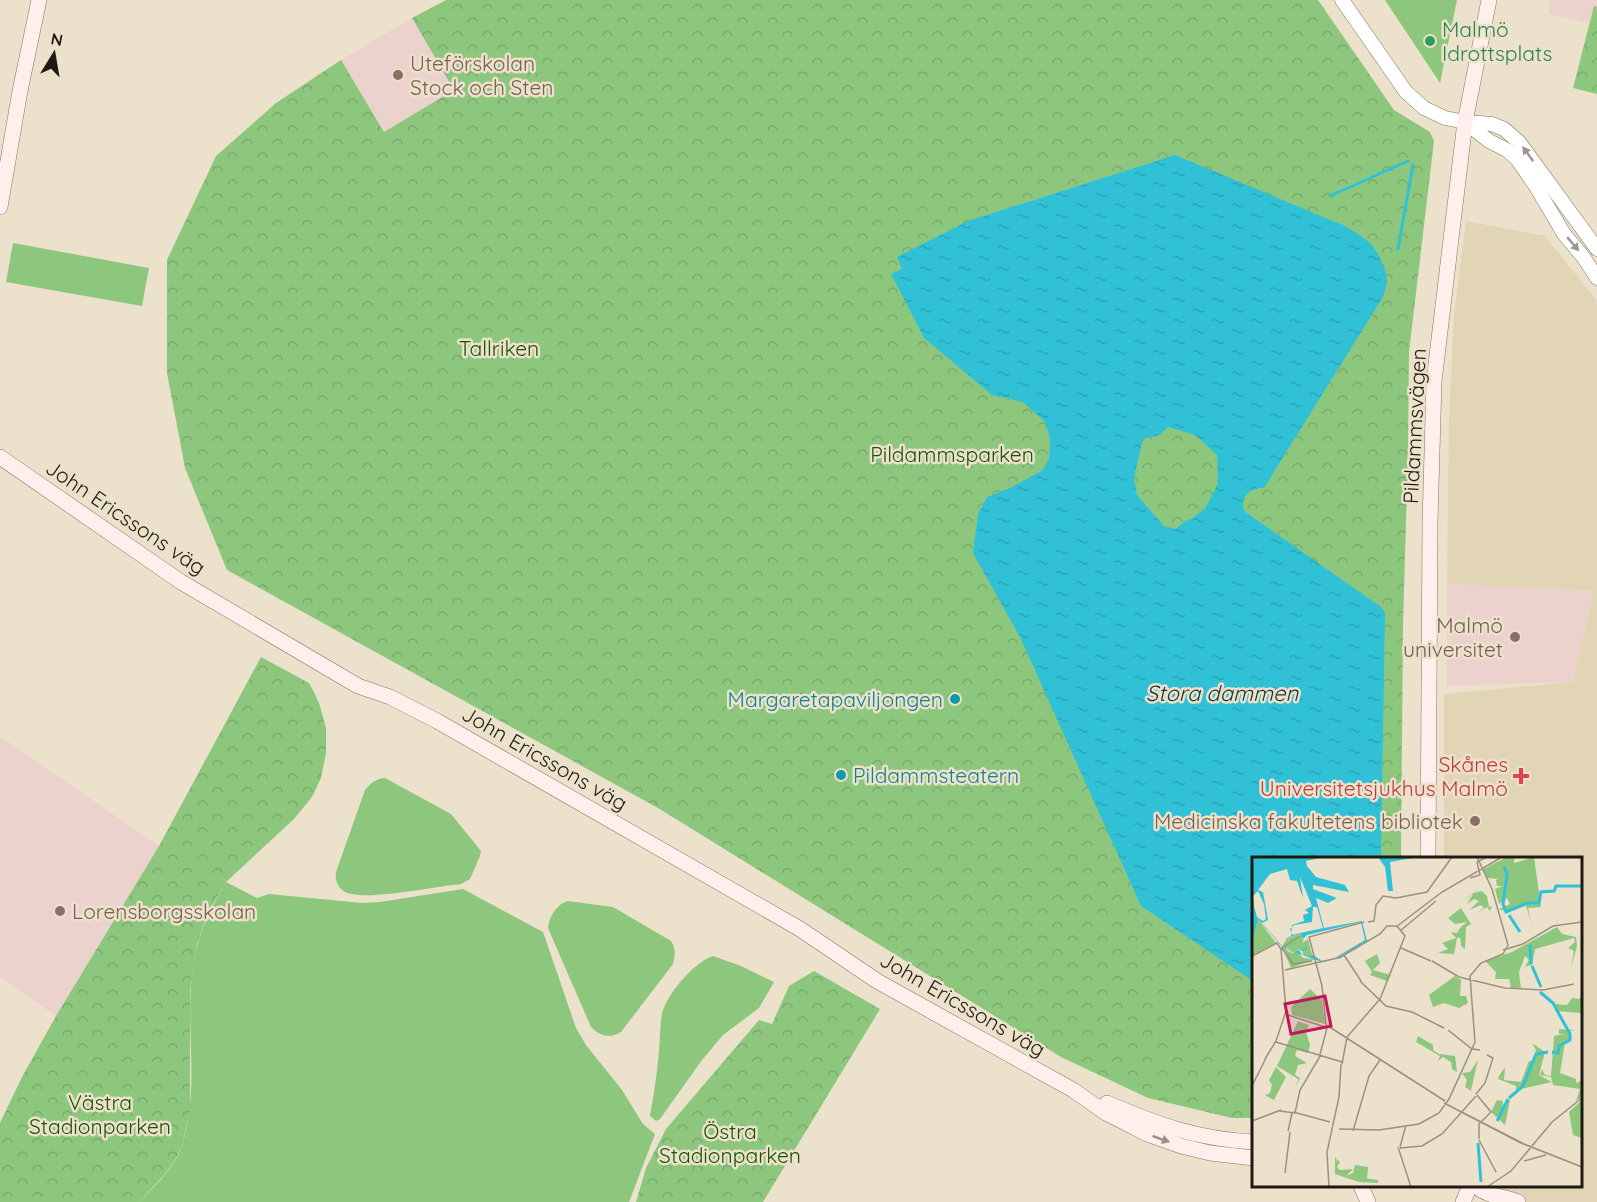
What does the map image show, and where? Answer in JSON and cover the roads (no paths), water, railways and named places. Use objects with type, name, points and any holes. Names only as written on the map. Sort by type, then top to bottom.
[{"type":"main road","points":[[0,207],[20,91],[39,0]]},
{"type":"main road","name":"Pildammsvägen","points":[[1428,857],[1430,534],[1434,381],[1465,122],[1489,0]]},
{"type":"main road","name":"John Ericssons väg","points":[[0,458],[165,571],[332,671],[363,689],[390,697],[450,729],[800,929],[877,981],[1073,1090],[1106,1113],[1164,1140],[1210,1153],[1252,1158]]},
{"type":"main road","name":"John Ericssons väg","points":[[1073,1090],[1166,1127],[1195,1135],[1252,1142]]},
{"type":"main road","points":[[1362,1187],[1368,1202]]},
{"type":"main road","points":[[1463,1202],[1469,1187]]},
{"type":"main road","points":[[1478,1187],[1491,1195],[1518,1202]]},
{"type":"street","points":[[1342,0],[1406,92],[1424,108],[1444,117],[1465,122],[1492,124],[1504,129],[1519,142],[1597,249]]},
{"type":"street","points":[[1465,122],[1489,141],[1508,150],[1517,159],[1564,234],[1597,278]]},
{"type":"water","name":"Stora dammen","points":[[1175,155],[1345,226],[1371,244],[1384,266],[1387,282],[1383,297],[1264,488],[1250,491],[1243,501],[1244,511],[1381,607],[1385,613],[1381,857],[1252,857],[1252,980],[1141,906],[1020,637],[973,553],[978,514],[987,497],[1010,488],[1043,470],[1049,458],[1050,445],[1045,422],[1023,402],[992,395],[924,338],[891,274],[902,269],[897,257],[968,221]],"holes":[[[1168,427],[1195,435],[1217,455],[1218,483],[1206,507],[1176,529],[1164,526],[1137,495],[1134,478],[1143,439],[1160,435]]]},
{"type":"waterway","points":[[1330,196],[1408,161]]},
{"type":"waterway","points":[[1398,249],[1413,165]]},
{"type":"place","name":"Malmö Idrottsplats","points":[[1430,41]]},
{"type":"place","name":"Uteförskolan Stock och Sten","points":[[398,75]]},
{"type":"place","name":"Malmö universitet","points":[[1515,637]]},
{"type":"place","name":"Margaretapaviljongen","points":[[955,699]]},
{"type":"place","name":"Pildammsteatern","points":[[841,775]]},
{"type":"place","name":"Skånes Universitetsjukhus Malmö","points":[[1521,776]]},
{"type":"place","name":"Medicinska fakultetens bibliotek","points":[[1475,821]]},
{"type":"place","name":"Lorensborgsskolan","points":[[60,911]]},
{"type":"park label","name":"Tallriken","points":[[499,348]]},
{"type":"park label","name":"Pildammsparken","points":[[952,454]]},
{"type":"park label","name":"Västra Stadionparken","points":[[100,1114]]},
{"type":"park label","name":"Östra Stadionparken","points":[[730,1143]]}]
